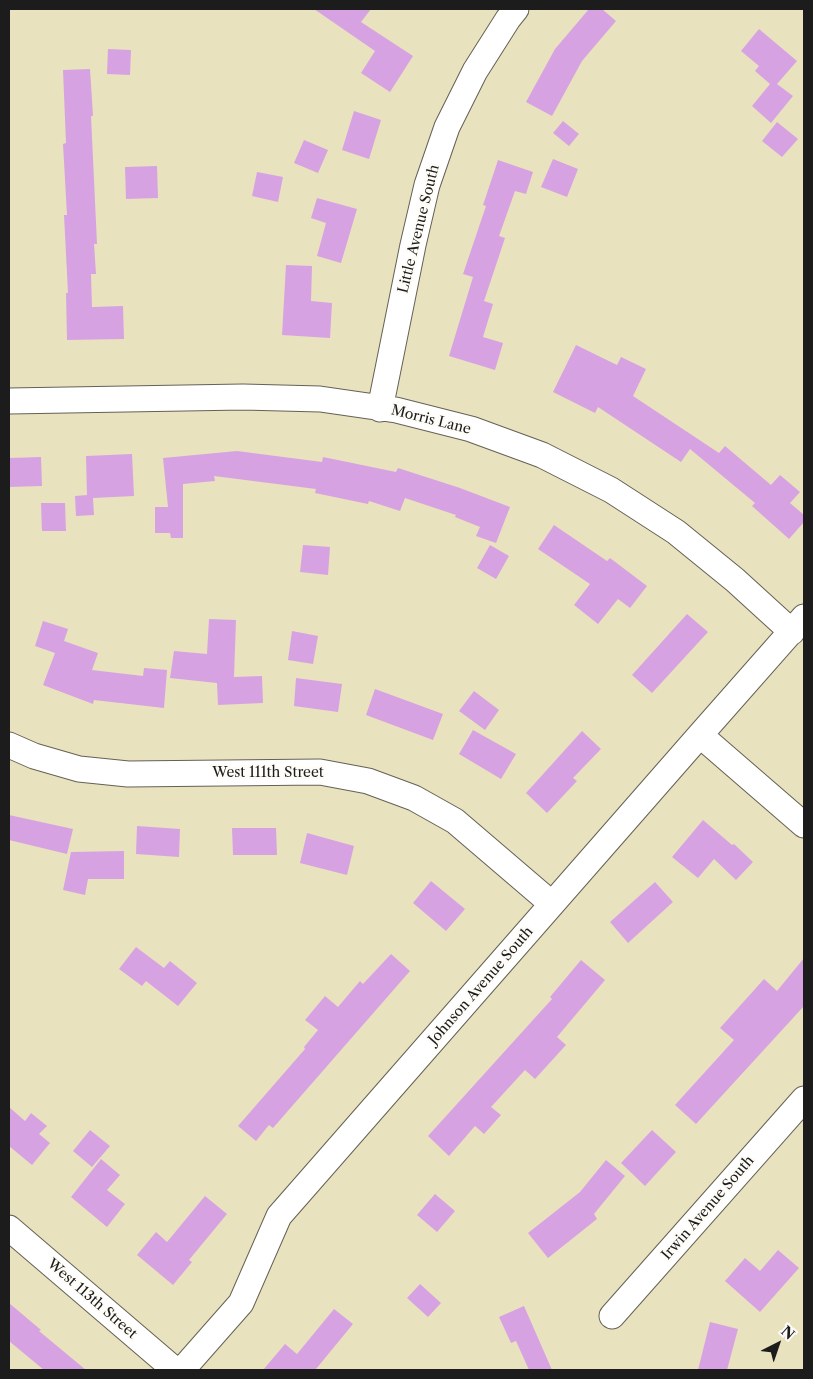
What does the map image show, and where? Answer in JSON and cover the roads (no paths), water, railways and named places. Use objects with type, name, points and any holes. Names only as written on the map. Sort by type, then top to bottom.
[{"type":"street","name":"Little Avenue South","points":[[380,409],[427,185],[447,127],[475,71],[516,9]]},
{"type":"street","name":"Morris Lane","points":[[9,401],[243,397],[320,399],[396,410],[471,429],[542,455],[611,490],[676,532],[735,580],[798,625]]},
{"type":"street","name":"Johnson Avenue South","points":[[182,1370],[241,1303],[278,1216],[798,625]]},
{"type":"street","points":[[700,735],[804,824]]},
{"type":"street","name":"West 111th Street","points":[[9,745],[34,756],[80,769],[128,774],[320,772],[368,781],[414,798],[455,821],[552,904]]},
{"type":"street","name":"Irwin Avenue South","points":[[612,1316],[804,1099]]},
{"type":"street","name":"West 113th Street","points":[[9,1228],[175,1370]]}]
